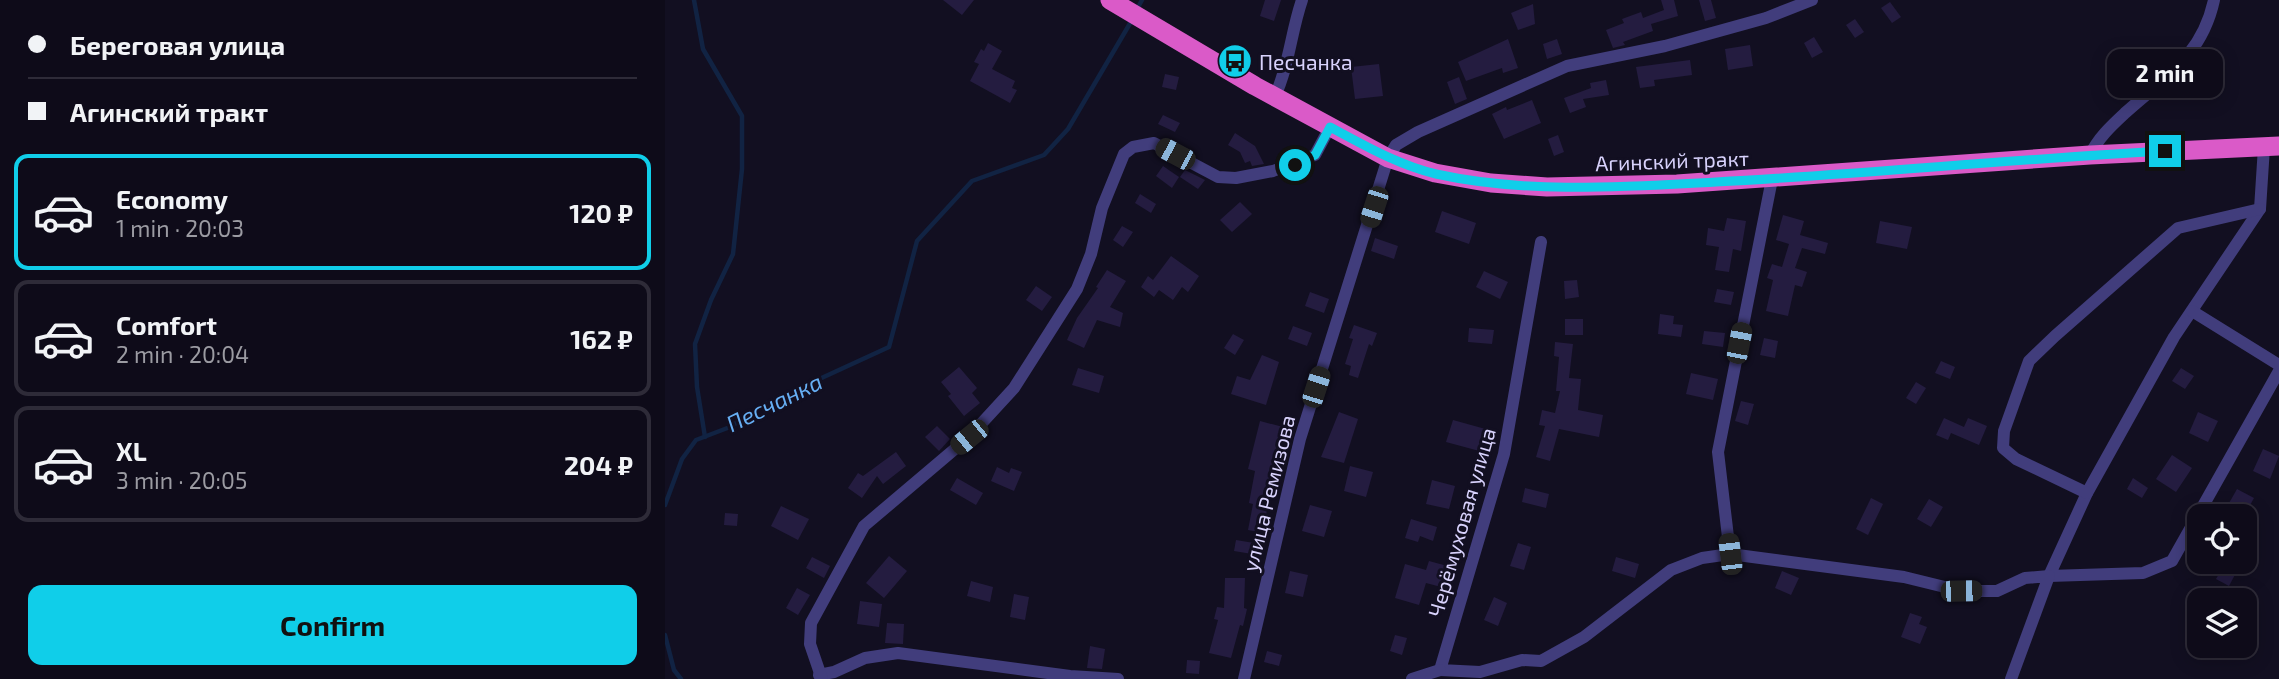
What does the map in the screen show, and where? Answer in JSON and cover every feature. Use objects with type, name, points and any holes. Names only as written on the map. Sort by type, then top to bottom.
[{"type":"highway","name":"Агинский тракт","points":[[1110,0],[1388,158],[1446,175],[1491,183],[1547,187],[1772,179],[2090,155],[2271,146]]},
{"type":"street","points":[[1275,96],[1285,74],[1292,27],[1301,0]]},
{"type":"street","points":[[1388,158],[1396,145],[1418,132],[1567,66],[1665,47],[1766,18],[1812,0]]},
{"type":"street","points":[[2090,155],[2096,142],[2116,122],[2188,57],[2201,39],[2214,0]]},
{"type":"street","points":[[1118,679],[1070,676],[898,653],[865,658],[820,677],[810,644],[811,623],[864,526],[969,437],[1014,388],[1077,289],[1091,254],[1102,208],[1124,154],[1133,146],[1154,143],[1218,177],[1236,178],[1273,172],[1315,155],[1330,127]]},
{"type":"street","points":[[2011,679],[2049,576],[2087,493],[2174,337],[2260,209],[2271,146]]},
{"type":"street","name":"улица Ремизова","points":[[1244,679],[1300,439],[1388,158]]},
{"type":"street","points":[[1730,554],[1718,452],[1772,179]]},
{"type":"street","points":[[2087,493],[2017,459],[2003,448],[2004,431],[2029,361],[2178,228],[2260,209]]},
{"type":"street","name":"Черёмуховая улица","points":[[1440,670],[1504,454],[1541,242]]},
{"type":"street","points":[[2192,311],[2279,365]]},
{"type":"street","points":[[1412,679],[1440,670],[1480,672],[1522,660],[1541,661],[1584,637],[1671,570],[1702,558],[1730,554],[1904,577],[1961,591],[1997,590],[2025,578],[2143,573],[2172,561],[2279,371]]},
{"type":"building","points":[[943,0],[974,0],[962,15]]},
{"type":"building","points":[[1265,0],[1281,0],[1274,21],[1260,16]]},
{"type":"building","points":[[1661,0],[1674,0],[1678,16],[1651,24],[1653,31],[1613,48],[1606,30],[1624,23],[1622,19],[1641,12],[1643,18],[1664,10]]},
{"type":"building","points":[[1699,0],[1711,0],[1716,18],[1705,21]]},
{"type":"building","points":[[1890,2],[1901,17],[1892,23],[1881,8]]},
{"type":"building","points":[[1533,4],[1535,24],[1518,30],[1511,13]]},
{"type":"building","points":[[1855,19],[1864,32],[1855,38],[1846,25]]},
{"type":"building","points":[[1814,37],[1823,52],[1812,58],[1804,43]]},
{"type":"building","points":[[1508,39],[1518,68],[1503,73],[1502,68],[1466,81],[1458,62]]},
{"type":"building","points":[[1557,39],[1562,54],[1547,59],[1543,44]]},
{"type":"building","points":[[988,43],[1002,51],[992,69],[1015,81],[1012,88],[1017,90],[1010,103],[970,81],[979,64],[974,62]]},
{"type":"building","points":[[1750,45],[1753,66],[1728,70],[1725,49]]},
{"type":"building","points":[[1690,60],[1692,75],[1654,80],[1655,86],[1640,88],[1636,67]]},
{"type":"building","points":[[1379,64],[1383,96],[1355,99],[1351,67]]},
{"type":"building","points":[[1165,74],[1179,77],[1176,90],[1162,87]]},
{"type":"building","points":[[1459,77],[1467,99],[1455,104],[1447,82]]},
{"type":"building","points":[[1606,80],[1609,95],[1583,99],[1586,107],[1570,113],[1564,98],[1591,88],[1590,83]]},
{"type":"building","points":[[1532,100],[1541,123],[1504,139],[1492,114]]},
{"type":"building","points":[[1163,115],[1180,123],[1175,132],[1158,124]]},
{"type":"building","points":[[1235,133],[1255,146],[1264,164],[1252,166],[1250,161],[1245,163],[1240,152],[1228,145]]},
{"type":"building","points":[[1558,135],[1564,152],[1554,156],[1548,139]]},
{"type":"building","points":[[1163,166],[1179,177],[1172,188],[1156,176]]},
{"type":"building","points":[[1185,170],[1205,180],[1198,189],[1180,177]]},
{"type":"building","points":[[1140,194],[1156,204],[1151,213],[1135,203]]},
{"type":"building","points":[[1240,202],[1252,214],[1232,232],[1220,220]]},
{"type":"building","points":[[1442,211],[1476,223],[1469,244],[1435,232]]},
{"type":"building","points":[[1783,215],[1804,221],[1800,235],[1828,243],[1825,254],[1802,248],[1795,268],[1807,272],[1802,287],[1795,285],[1788,316],[1766,311],[1773,280],[1767,278],[1772,264],[1782,267],[1789,244],[1776,240]]},
{"type":"building","points":[[1727,218],[1746,221],[1741,251],[1733,249],[1729,272],[1715,270],[1719,247],[1706,245],[1708,228],[1724,231]]},
{"type":"building","points":[[1880,221],[1912,227],[1907,249],[1876,243]]},
{"type":"building","points":[[1122,226],[1133,232],[1123,247],[1113,240]]},
{"type":"building","points":[[1375,238],[1398,246],[1394,259],[1371,251]]},
{"type":"building","points":[[1171,256],[1199,276],[1188,292],[1182,287],[1173,300],[1159,290],[1154,297],[1141,287],[1148,276],[1153,280]]},
{"type":"building","points":[[1107,270],[1126,281],[1110,307],[1123,313],[1120,327],[1097,320],[1084,348],[1067,340],[1077,318]]},
{"type":"building","points":[[1484,271],[1508,282],[1500,299],[1476,287]]},
{"type":"building","points":[[1577,280],[1579,297],[1565,299],[1564,281]]},
{"type":"building","points":[[1036,286],[1052,297],[1042,311],[1026,300]]},
{"type":"building","points":[[1717,289],[1734,292],[1731,305],[1714,302]]},
{"type":"building","points":[[1310,292],[1329,299],[1324,313],[1305,306]]},
{"type":"building","points":[[1660,314],[1674,316],[1673,324],[1683,325],[1681,337],[1658,334]]},
{"type":"building","points":[[1565,319],[1583,319],[1583,335],[1565,335]]},
{"type":"building","points":[[1354,325],[1377,333],[1372,346],[1369,344],[1358,378],[1349,375],[1351,366],[1345,364],[1353,339],[1349,338]]},
{"type":"building","points":[[1293,326],[1312,333],[1307,346],[1288,339]]},
{"type":"building","points":[[1469,328],[1494,330],[1492,344],[1468,342]]},
{"type":"building","points":[[1704,331],[1725,333],[1723,347],[1702,344]]},
{"type":"building","points":[[1233,334],[1244,340],[1235,355],[1224,348]]},
{"type":"building","points":[[1764,338],[1778,341],[1775,358],[1760,355]]},
{"type":"building","points":[[1555,342],[1573,344],[1569,378],[1581,379],[1578,410],[1603,415],[1599,437],[1559,429],[1550,461],[1536,457],[1545,426],[1539,425],[1542,410],[1555,413],[1560,391],[1556,391],[1559,357],[1554,356]]},
{"type":"building","points":[[1262,355],[1279,362],[1266,405],[1231,394],[1237,376],[1250,380]]},
{"type":"building","points":[[1941,361],[1955,367],[1950,379],[1935,373]]},
{"type":"building","points":[[959,367],[977,388],[972,393],[980,403],[964,416],[941,382]]},
{"type":"building","points":[[1078,368],[1104,376],[1099,393],[1072,385]]},
{"type":"building","points":[[2181,368],[2194,376],[2185,389],[2172,381]]},
{"type":"building","points":[[1691,373],[1718,379],[1713,400],[1686,394]]},
{"type":"building","points":[[1916,382],[1926,388],[1916,404],[1906,398]]},
{"type":"building","points":[[1741,401],[1754,404],[1748,425],[1735,421]]},
{"type":"building","points":[[1339,412],[1358,419],[1344,463],[1321,457]]},
{"type":"building","points":[[2198,412],[2218,421],[2208,442],[2189,433]]},
{"type":"building","points":[[1944,418],[1964,427],[1968,418],[1987,426],[1979,445],[1951,433],[1948,440],[1936,435]]},
{"type":"building","points":[[1453,420],[1489,430],[1483,452],[1446,442]]},
{"type":"building","points":[[1260,421],[1283,427],[1266,491],[1270,492],[1263,533],[1248,530],[1253,504],[1249,503],[1255,471],[1248,469]]},
{"type":"building","points":[[937,426],[950,439],[939,451],[925,437]]},
{"type":"building","points":[[2263,449],[2279,456],[2270,479],[2253,471]]},
{"type":"building","points":[[896,452],[906,466],[883,484],[877,476],[862,498],[848,488],[858,473],[863,476]]},
{"type":"building","points":[[2172,455],[2192,468],[2176,492],[2156,479]]},
{"type":"building","points":[[1350,466],[1373,472],[1366,497],[1344,491]]},
{"type":"building","points":[[997,467],[1009,473],[1011,468],[1022,472],[1014,491],[991,481]]},
{"type":"building","points":[[957,478],[983,493],[976,505],[950,490]]},
{"type":"building","points":[[2133,478],[2148,488],[2142,498],[2127,489]]},
{"type":"building","points":[[1432,480],[1455,486],[1449,509],[1426,504]]},
{"type":"building","points":[[1525,488],[1549,494],[1546,508],[1522,502]]},
{"type":"building","points":[[2237,489],[2254,498],[2251,504],[2229,504]]},
{"type":"building","points":[[1871,498],[1883,504],[1868,535],[1856,529]]},
{"type":"building","points":[[1929,499],[1943,507],[1931,527],[1917,519]]},
{"type":"building","points":[[1310,505],[1332,511],[1324,537],[1302,531]]},
{"type":"building","points":[[781,506],[809,519],[798,540],[771,526]]},
{"type":"building","points":[[725,513],[738,514],[737,526],[724,525]]},
{"type":"building","points":[[1411,519],[1437,527],[1433,541],[1420,536],[1418,542],[1405,538]]},
{"type":"building","points":[[1236,540],[1254,543],[1252,554],[1234,551]]},
{"type":"building","points":[[1518,543],[1531,547],[1524,570],[1510,566]]},
{"type":"building","points":[[889,556],[907,571],[884,598],[866,583]]},
{"type":"building","points":[[812,557],[830,566],[824,578],[806,568]]},
{"type":"building","points":[[1616,557],[1639,564],[1635,578],[1612,571]]},
{"type":"building","points":[[1429,561],[1451,567],[1445,588],[1426,583],[1419,605],[1395,598],[1405,564],[1426,570]]},
{"type":"building","points":[[1290,571],[1308,575],[1303,597],[1285,593]]},
{"type":"building","points":[[1782,571],[1799,578],[1791,595],[1775,588]]},
{"type":"building","points":[[2219,574],[2235,574],[2229,586],[2216,579]]},
{"type":"building","points":[[1225,578],[1245,578],[1244,608],[1247,609],[1231,658],[1209,653],[1218,620],[1214,619],[1217,607],[1224,608]]},
{"type":"building","points":[[971,581],[993,587],[990,602],[967,596]]},
{"type":"building","points":[[797,588],[810,595],[798,615],[786,608]]},
{"type":"building","points":[[1014,594],[1029,597],[1025,620],[1010,617]]},
{"type":"building","points":[[1494,597],[1507,603],[1498,626],[1484,620]]},
{"type":"building","points":[[860,601],[882,604],[879,627],[857,624]]},
{"type":"building","points":[[1910,613],[1922,617],[1919,624],[1927,627],[1920,644],[1901,637]]},
{"type":"building","points":[[887,623],[904,624],[903,644],[885,643]]},
{"type":"building","points":[[1395,635],[1407,638],[1402,655],[1390,651]]},
{"type":"building","points":[[1090,646],[1105,649],[1102,669],[1087,668]]},
{"type":"building","points":[[1267,651],[1282,655],[1279,666],[1264,662]]},
{"type":"building","points":[[1187,660],[1200,661],[1199,674],[1186,673]]},
{"type":"waterway","points":[[694,0],[703,49],[742,116],[742,169],[733,254],[711,300],[695,344],[697,387],[705,437]]},
{"type":"waterway","name":"Песчанка","points":[[1137,9],[1142,0]]},
{"type":"waterway","name":"Песчанка","points":[[665,505],[682,459],[696,440],[730,427],[765,404],[889,347],[917,241],[972,181],[1044,155],[1068,129],[1132,20]]},
{"type":"waterway","name":"Песчанка","points":[[665,635],[674,670],[681,679]]},
{"type":"place","name":"Песчанка","points":[[1235,61]]},
{"type":"route","points":[[1295,165],[1315,155],[1330,127],[1388,158],[1434,173],[1491,183],[1547,187],[1772,179],[2165,151]]}]
